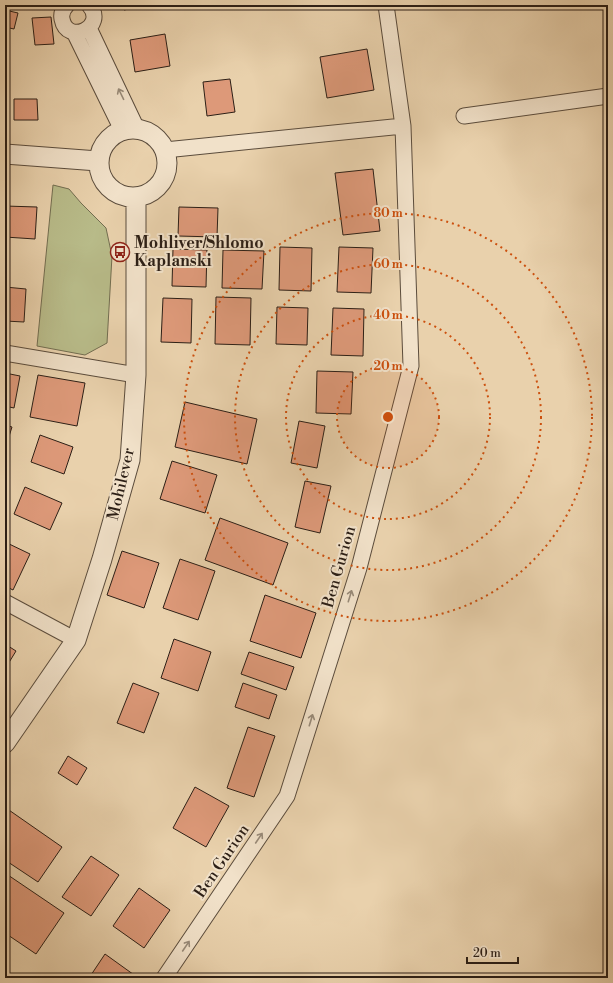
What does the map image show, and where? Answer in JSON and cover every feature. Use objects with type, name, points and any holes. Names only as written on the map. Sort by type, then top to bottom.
[{"type":"street","points":[[67,5],[62,12],[63,22],[69,30],[74,32],[79,32],[89,28],[94,18],[94,13],[89,5]]},
{"type":"street","name":"Ben Gurion","points":[[164,978],[287,796],[359,568],[411,366],[403,126],[386,5]]},
{"type":"street","points":[[89,28],[130,130]]},
{"type":"street","points":[[74,32],[130,130]]},
{"type":"street","points":[[464,116],[608,96]]},
{"type":"street","points":[[165,150],[403,126]]},
{"type":"street","points":[[130,130],[149,132],[158,140],[165,150],[168,160],[167,171],[163,181],[156,189],[147,195],[136,198],[125,197],[114,192],[105,184],[100,173],[98,161],[106,142],[113,135],[130,130]]},
{"type":"street","points":[[5,154],[98,161]]},
{"type":"street","name":"Mohilever","points":[[5,743],[76,640],[102,559],[130,460],[136,375],[136,198]]},
{"type":"street","points":[[5,353],[136,375]]},
{"type":"street","points":[[5,602],[76,640]]},
{"type":"green space","points":[[53,185],[69,189],[106,228],[112,256],[107,343],[85,355],[37,346]]},
{"type":"building","points":[[123,5],[150,5],[124,10]]},
{"type":"building","points":[[5,10],[18,13],[14,29],[5,27]]},
{"type":"building","points":[[51,17],[54,44],[35,45],[32,18]]},
{"type":"building","points":[[165,34],[170,66],[135,72],[130,40]]},
{"type":"building","points":[[367,49],[374,90],[327,98],[320,57]]},
{"type":"building","points":[[230,79],[235,112],[207,116],[203,82]]},
{"type":"building","points":[[14,99],[37,99],[38,120],[14,120]]},
{"type":"building","points":[[373,169],[380,231],[343,235],[335,173]]},
{"type":"building","points":[[5,206],[37,207],[35,239],[5,237]]},
{"type":"building","points":[[179,207],[218,208],[217,237],[178,236]]},
{"type":"building","points":[[280,247],[312,248],[311,291],[279,290]]},
{"type":"building","points":[[339,247],[373,248],[371,293],[337,292]]},
{"type":"building","points":[[173,249],[207,250],[206,287],[172,286]]},
{"type":"building","points":[[223,250],[264,251],[262,289],[222,288]]},
{"type":"building","points":[[5,287],[26,289],[24,322],[5,321]]},
{"type":"building","points":[[216,297],[251,298],[250,345],[215,344]]},
{"type":"building","points":[[163,298],[192,299],[191,343],[161,342]]},
{"type":"building","points":[[277,307],[308,308],[307,345],[276,344]]},
{"type":"building","points":[[333,308],[364,309],[363,356],[331,355]]},
{"type":"building","points":[[317,371],[353,372],[351,414],[316,413]]},
{"type":"building","points":[[5,373],[20,376],[14,408],[5,406]]},
{"type":"building","points":[[38,375],[85,383],[77,426],[30,417]]},
{"type":"building","points":[[185,402],[257,419],[247,464],[175,447]]},
{"type":"building","points":[[299,421],[325,426],[317,468],[291,463]]},
{"type":"building","points":[[5,425],[12,427],[5,449]]},
{"type":"building","points":[[40,435],[73,447],[64,474],[31,462]]},
{"type":"building","points":[[172,461],[217,475],[205,513],[160,499]]},
{"type":"building","points":[[305,481],[331,486],[320,533],[295,527]]},
{"type":"building","points":[[25,487],[62,503],[50,530],[14,514]]},
{"type":"building","points":[[220,518],[288,543],[273,585],[205,560]]},
{"type":"building","points":[[5,542],[30,554],[13,590],[5,586]]},
{"type":"building","points":[[122,551],[159,563],[144,608],[107,595]]},
{"type":"building","points":[[180,559],[215,571],[198,620],[163,608]]},
{"type":"building","points":[[265,595],[316,613],[301,658],[250,641]]},
{"type":"building","points":[[174,639],[211,652],[198,691],[161,678]]},
{"type":"building","points":[[5,644],[16,651],[5,669]]},
{"type":"building","points":[[249,652],[294,667],[286,690],[241,674]]},
{"type":"building","points":[[133,683],[159,693],[144,733],[117,723]]},
{"type":"building","points":[[243,683],[277,695],[269,719],[235,707]]},
{"type":"building","points":[[248,727],[275,736],[254,797],[227,788]]},
{"type":"building","points":[[68,756],[87,768],[77,785],[58,773]]},
{"type":"building","points":[[195,787],[229,806],[206,847],[173,828]]},
{"type":"building","points":[[6,808],[62,847],[38,882],[5,860]]},
{"type":"building","points":[[91,856],[119,875],[91,916],[62,897]]},
{"type":"building","points":[[5,873],[64,913],[36,954],[5,933]]},
{"type":"building","points":[[139,888],[170,910],[144,948],[113,926]]},
{"type":"building","points":[[105,954],[137,977],[89,978]]},
{"type":"place","name":"Mohliver/Shlomo Kaplanski","points":[[120,252]]}]
